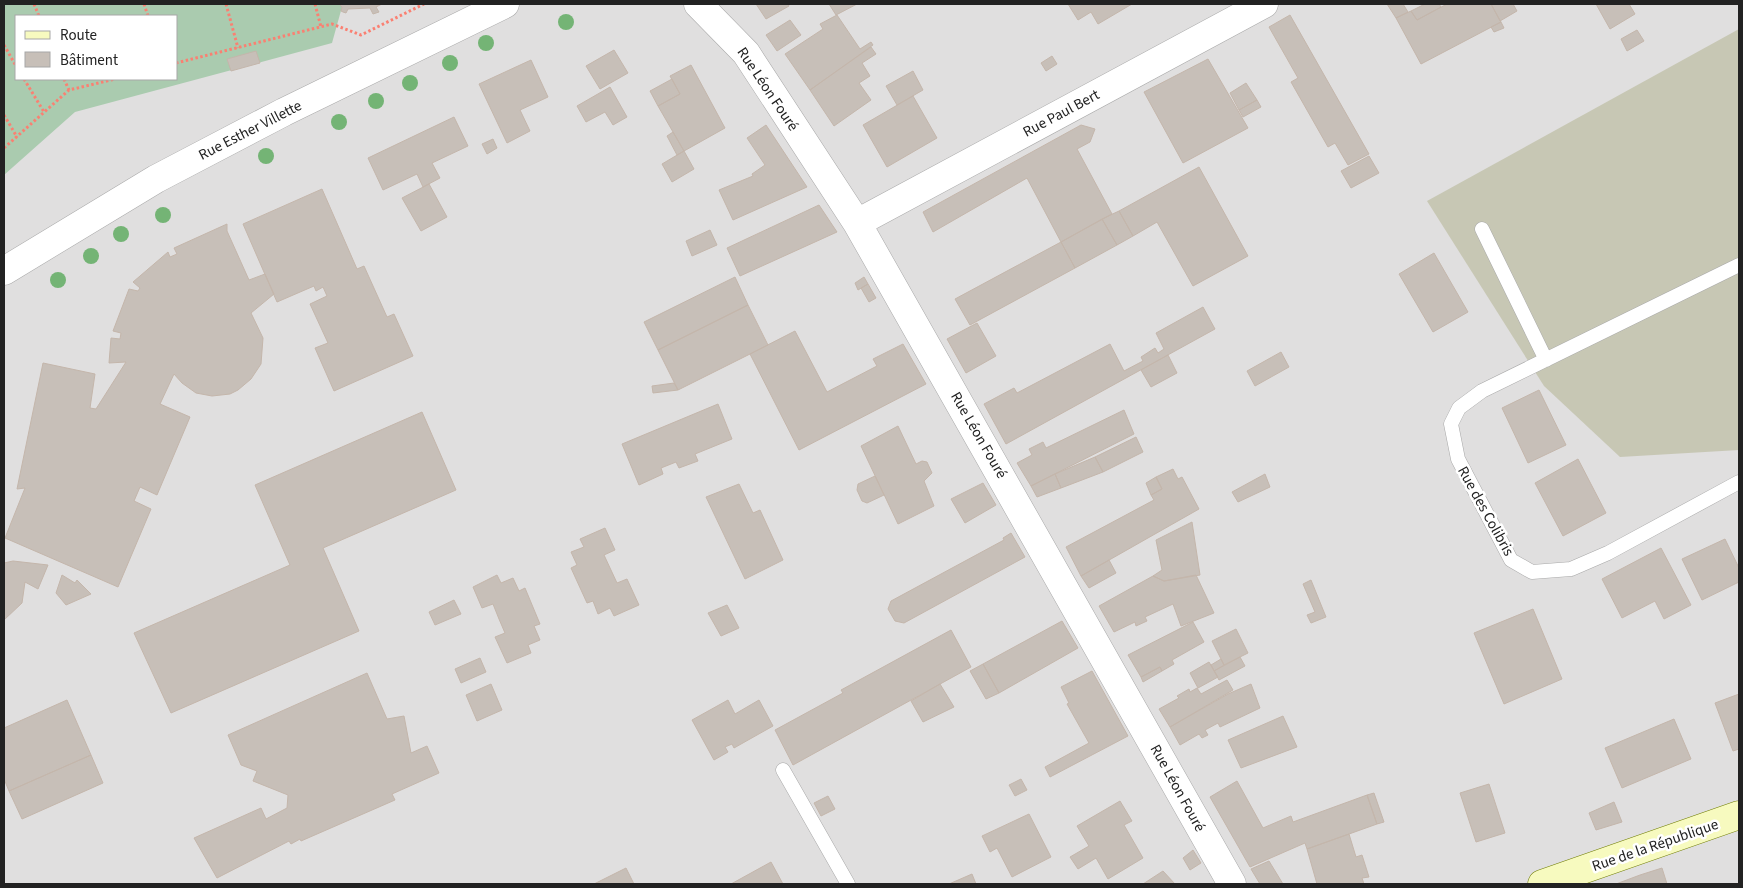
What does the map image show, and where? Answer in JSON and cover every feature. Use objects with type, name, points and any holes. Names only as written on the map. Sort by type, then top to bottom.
[{"type":"street","name":"Rue Esther Villette","points":[[4,271],[156,179],[284,112],[505,4]]},
{"type":"street","name":"Rue Léon Fouré","points":[[698,4],[746,53],[857,222],[1232,884]]},
{"type":"street","name":"Rue Paul Bert","points":[[857,222],[1264,4]]},
{"type":"street","name":"Rue de la République","points":[[1542,884],[1739,815]]},
{"type":"lane","points":[[1482,229],[1546,360]]},
{"type":"lane","name":"Rue des Colibris","points":[[1739,265],[1482,391],[1459,408],[1451,424],[1458,459],[1511,560],[1532,572],[1571,569],[1608,553],[1739,482]]},
{"type":"lane","points":[[783,770],[848,884]]},
{"type":"path","points":[[226,4],[238,48]]},
{"type":"path","points":[[315,4],[321,27]]},
{"type":"path","points":[[178,63],[332,24],[361,35],[424,4]]},
{"type":"path","points":[[4,45],[15,64]]},
{"type":"path","points":[[25,80],[44,112]]},
{"type":"path","points":[[64,80],[69,90]]},
{"type":"path","points":[[4,148],[69,90],[111,80]]},
{"type":"path","points":[[4,115],[17,137]]},
{"type":"shaded area","points":[[4,4],[1739,4],[1739,884],[4,884]]},
{"type":"shaded area","points":[[1739,29],[1739,450],[1620,457],[1544,386],[1427,201]]},
{"type":"green space","points":[[4,4],[339,4],[342,7],[332,43],[75,112],[4,175]]},
{"type":"building","points":[[339,4],[382,4],[376,7],[379,12],[373,14],[370,8],[348,9],[346,13],[341,11],[342,7]]},
{"type":"building","points":[[756,4],[788,4],[789,6],[766,19]]},
{"type":"building","points":[[829,4],[857,4],[836,15]]},
{"type":"building","points":[[1068,4],[1132,4],[1098,24],[1091,12],[1078,20]]},
{"type":"building","points":[[1387,4],[1403,4],[1408,12],[1396,18]]},
{"type":"building","points":[[1425,4],[1439,4],[1441,7],[1417,20],[1411,11]]},
{"type":"building","points":[[1447,4],[1491,4],[1501,22],[1421,64],[1396,18],[1411,11],[1417,20]]},
{"type":"building","points":[[1491,4],[1513,4],[1517,11],[1500,21]]},
{"type":"building","points":[[1596,4],[1629,4],[1635,14],[1610,29]]},
{"type":"building","points":[[837,15],[860,49],[871,42],[873,45],[810,90],[785,54],[823,29],[820,24]]},
{"type":"building","points":[[1290,15],[1369,154],[1348,165],[1335,143],[1328,147],[1291,82],[1298,78],[1269,27]]},
{"type":"building","points":[[790,20],[801,35],[777,51],[766,35]]},
{"type":"building","points":[[1501,22],[1504,28],[1494,32],[1491,27]]},
{"type":"building","points":[[1637,30],[1644,41],[1627,51],[1621,39]]},
{"type":"building","points":[[871,47],[876,54],[862,63],[870,76],[859,83],[871,100],[834,126],[810,90]]},
{"type":"building","points":[[614,50],[628,73],[600,89],[586,66]]},
{"type":"building","points":[[256,51],[260,63],[231,71],[227,59]]},
{"type":"building","points":[[1052,56],[1057,64],[1046,71],[1041,63]]},
{"type":"building","points":[[1208,59],[1248,128],[1183,163],[1144,92]]},
{"type":"building","points":[[531,60],[548,97],[520,110],[530,131],[507,143],[479,84]]},
{"type":"building","points":[[691,65],[725,128],[684,151],[658,106],[680,94],[670,76]]},
{"type":"building","points":[[913,71],[923,90],[897,105],[886,86]]},
{"type":"building","points":[[672,79],[680,94],[658,106],[650,91]]},
{"type":"building","points":[[1246,83],[1257,100],[1239,110],[1230,93]]},
{"type":"building","points":[[610,87],[627,117],[613,125],[605,112],[586,122],[577,106]]},
{"type":"building","points":[[913,96],[937,138],[887,167],[863,125]]},
{"type":"building","points":[[1257,100],[1261,107],[1243,117],[1239,110]]},
{"type":"building","points":[[454,117],[468,146],[432,163],[440,178],[423,187],[417,174],[383,190],[368,158]]},
{"type":"building","points":[[766,125],[807,187],[733,220],[719,190],[753,176],[752,174],[765,165],[747,138]]},
{"type":"building","points":[[1081,125],[1095,129],[1090,142],[1077,149],[1112,214],[1061,242],[1027,178],[933,232],[923,212]]},
{"type":"building","points":[[673,132],[684,151],[677,155],[667,136]]},
{"type":"building","points":[[493,139],[497,148],[487,154],[482,144]]},
{"type":"building","points":[[684,151],[694,169],[672,182],[662,164]]},
{"type":"building","points":[[1369,156],[1379,173],[1351,188],[1341,171]]},
{"type":"building","points":[[1199,167],[1248,256],[1193,286],[1157,222],[1133,236],[1119,211]]},
{"type":"building","points":[[429,184],[447,217],[421,231],[402,198]]},
{"type":"building","points":[[322,189],[357,269],[364,266],[387,317],[394,314],[413,356],[334,391],[315,348],[328,343],[310,304],[327,296],[323,287],[316,291],[314,286],[277,302],[243,224]]},
{"type":"building","points":[[819,205],[837,232],[740,276],[727,248]]},
{"type":"building","points":[[1119,211],[1133,236],[1117,245],[1102,219]]},
{"type":"building","points":[[1102,219],[1117,245],[1075,268],[1061,242]]},
{"type":"building","points":[[227,224],[227,231],[249,280],[265,274],[274,294],[251,313],[263,338],[261,364],[251,379],[230,394],[212,396],[196,393],[182,383],[174,374],[160,404],[190,417],[157,495],[140,487],[134,501],[151,509],[118,587],[5,538],[25,488],[17,489],[43,363],[95,374],[90,408],[96,409],[126,362],[109,363],[111,338],[120,339],[121,333],[113,331],[129,289],[138,291],[140,288],[133,282],[168,252],[170,257],[177,254],[174,248]]},
{"type":"building","points":[[710,230],[717,245],[692,256],[686,241]]},
{"type":"building","points":[[1061,242],[1075,268],[970,325],[955,299]]},
{"type":"building","points":[[1434,253],[1468,312],[1433,332],[1399,274]]},
{"type":"building","points":[[735,277],[748,305],[658,350],[644,322]]},
{"type":"building","points":[[864,277],[868,284],[858,290],[855,283]]},
{"type":"building","points":[[868,284],[876,298],[869,302],[861,288]]},
{"type":"building","points":[[748,305],[768,345],[678,390],[658,350]]},
{"type":"building","points":[[1203,307],[1215,329],[1006,444],[984,404],[1014,388],[1017,393],[1110,344],[1124,371],[1143,361],[1141,357],[1155,348],[1158,353],[1164,349],[1156,333]]},
{"type":"building","points":[[977,323],[996,356],[966,373],[947,339]]},
{"type":"building","points":[[795,331],[827,392],[877,366],[873,359],[903,344],[926,384],[799,450],[750,354]]},
{"type":"building","points":[[1281,352],[1289,367],[1255,386],[1247,371]]},
{"type":"building","points":[[1168,355],[1177,373],[1151,387],[1141,370]]},
{"type":"building","points":[[674,383],[678,390],[653,393],[652,386]]},
{"type":"building","points":[[1539,390],[1566,445],[1528,463],[1502,408]]},
{"type":"building","points":[[718,404],[732,439],[695,454],[698,461],[679,468],[676,462],[661,468],[663,474],[639,485],[622,444]]},
{"type":"building","points":[[1124,410],[1134,434],[1031,486],[1017,463],[1032,455],[1029,449],[1043,442],[1046,448]]},
{"type":"building","points":[[422,412],[456,490],[323,548],[359,631],[171,713],[134,633],[290,565],[255,485]]},
{"type":"building","points":[[898,426],[916,464],[922,461],[927,462],[932,473],[924,481],[934,506],[898,524],[861,446]]},
{"type":"building","points":[[1136,437],[1143,452],[1103,472],[1095,457]]},
{"type":"building","points":[[1095,457],[1103,472],[1061,488],[1055,474]]},
{"type":"building","points":[[1578,459],[1606,513],[1563,536],[1535,483]]},
{"type":"building","points":[[1173,469],[1178,479],[1182,477],[1199,509],[1081,576],[1066,547],[1154,500],[1151,495],[1162,489],[1156,477]]},
{"type":"building","points":[[1055,474],[1061,488],[1037,497],[1031,486]]},
{"type":"building","points":[[1265,474],[1270,487],[1238,502],[1232,492]]},
{"type":"building","points":[[875,476],[884,495],[867,503],[862,501],[857,490],[858,484]]},
{"type":"building","points":[[1156,477],[1162,489],[1151,495],[1146,483]]},
{"type":"building","points":[[983,483],[996,505],[965,523],[951,499]]},
{"type":"building","points":[[739,484],[753,513],[760,510],[783,560],[745,579],[706,497]]},
{"type":"building","points":[[1192,522],[1200,575],[1164,581],[1153,576],[1162,570],[1156,540]]},
{"type":"building","points":[[605,528],[615,550],[604,555],[617,583],[627,579],[639,605],[614,616],[610,608],[598,614],[593,601],[587,603],[571,568],[577,565],[571,552],[584,547],[580,539]]},
{"type":"building","points":[[1011,533],[1025,557],[904,623],[895,621],[888,609],[891,601],[1004,540],[1003,538]]},
{"type":"building","points":[[1725,539],[1739,568],[1739,582],[1702,600],[1682,559]]},
{"type":"building","points":[[1661,548],[1691,605],[1664,619],[1655,601],[1622,618],[1602,579]]},
{"type":"building","points":[[1109,560],[1116,573],[1089,588],[1081,576]]},
{"type":"building","points":[[13,561],[48,565],[38,589],[25,582],[22,603],[4,620],[4,563]]},
{"type":"building","points":[[62,575],[75,583],[77,580],[91,594],[66,605],[56,593]]},
{"type":"building","points":[[497,575],[501,583],[513,578],[519,591],[525,588],[540,624],[534,626],[540,640],[528,645],[531,653],[507,663],[495,637],[505,633],[493,604],[482,608],[473,587]]},
{"type":"building","points":[[1196,575],[1214,613],[1181,626],[1173,604],[1145,617],[1147,621],[1136,626],[1135,622],[1114,632],[1099,606],[1153,576],[1164,581]]},
{"type":"building","points":[[1311,580],[1326,617],[1311,623],[1307,615],[1315,612],[1303,584]]},
{"type":"building","points":[[454,600],[461,614],[435,625],[429,612]]},
{"type":"building","points":[[727,605],[739,628],[721,636],[708,613]]},
{"type":"building","points":[[1533,609],[1562,679],[1504,704],[1474,633]]},
{"type":"building","points":[[1062,621],[1078,648],[999,693],[983,664]]},
{"type":"building","points":[[1193,622],[1204,642],[1172,660],[1174,664],[1162,671],[1160,667],[1141,677],[1128,655]]},
{"type":"building","points":[[1236,629],[1248,653],[1224,665],[1212,641]]},
{"type":"building","points":[[951,630],[971,667],[793,765],[775,730],[843,693],[841,690]]},
{"type":"building","points":[[1240,657],[1245,666],[1219,680],[1214,671]]},
{"type":"building","points":[[480,658],[486,672],[461,683],[455,669]]},
{"type":"building","points":[[1221,659],[1224,665],[1214,671],[1211,665]]},
{"type":"building","points":[[1209,662],[1218,677],[1198,688],[1190,673]]},
{"type":"building","points":[[983,664],[999,693],[986,699],[970,671]]},
{"type":"building","points":[[1160,667],[1162,671],[1143,682],[1141,677]]},
{"type":"building","points":[[1092,671],[1128,736],[1050,777],[1045,767],[1089,743],[1067,704],[1069,703],[1061,687]]},
{"type":"building","points":[[367,673],[387,719],[404,716],[411,753],[427,746],[439,773],[392,794],[395,800],[301,841],[300,839],[291,844],[289,841],[217,878],[194,838],[261,808],[266,819],[287,808],[288,795],[253,781],[257,771],[241,765],[228,735]]},
{"type":"building","points":[[1227,680],[1233,690],[1170,727],[1159,709],[1179,698],[1177,696],[1189,689],[1190,692],[1197,688],[1201,694]]},
{"type":"building","points":[[491,684],[502,710],[477,721],[466,695]]},
{"type":"building","points":[[940,684],[954,707],[923,722],[911,701]]},
{"type":"building","points":[[1251,684],[1260,708],[1220,727],[1218,723],[1205,730],[1208,735],[1202,738],[1199,734],[1180,745],[1170,727],[1228,694]]},
{"type":"building","points":[[1739,694],[1739,749],[1733,751],[1715,703]]},
{"type":"building","points":[[67,700],[91,755],[9,791],[4,779],[4,728]]},
{"type":"building","points":[[728,700],[735,714],[759,700],[773,726],[734,748],[732,744],[725,747],[728,752],[714,760],[692,720]]},
{"type":"building","points":[[1283,716],[1297,747],[1241,768],[1228,740]]},
{"type":"building","points":[[1674,719],[1691,759],[1622,788],[1605,748]]},
{"type":"building","points":[[91,755],[103,783],[22,819],[9,791]]},
{"type":"building","points":[[1021,779],[1027,790],[1015,796],[1009,785]]},
{"type":"building","points":[[1237,781],[1263,828],[1291,816],[1293,822],[1367,795],[1377,824],[1307,849],[1305,843],[1250,867],[1210,797]]},
{"type":"building","points":[[1489,784],[1505,833],[1476,842],[1460,793]]},
{"type":"building","points":[[1374,793],[1384,822],[1377,824],[1367,795]]},
{"type":"building","points":[[828,796],[835,809],[821,816],[814,803]]},
{"type":"building","points":[[1120,801],[1132,821],[1124,825],[1143,858],[1108,879],[1096,858],[1078,869],[1070,857],[1089,846],[1077,826]]},
{"type":"building","points":[[1614,802],[1622,822],[1596,830],[1589,813]]},
{"type":"building","points":[[1029,814],[1051,857],[1012,877],[997,848],[990,852],[982,836]]},
{"type":"building","points":[[1349,834],[1356,857],[1362,855],[1369,877],[1362,878],[1364,884],[1317,884],[1307,849]]},
{"type":"building","points":[[1193,850],[1201,863],[1190,870],[1183,858]]},
{"type":"building","points":[[1269,861],[1283,884],[1260,884],[1251,869]]},
{"type":"building","points":[[771,862],[783,884],[731,884]]},
{"type":"building","points":[[626,868],[634,884],[594,884]]},
{"type":"building","points":[[1662,868],[1667,884],[1616,884],[1640,875]]},
{"type":"building","points":[[1163,871],[1175,884],[1143,884]]},
{"type":"building","points":[[972,874],[976,884],[949,884]]}]
